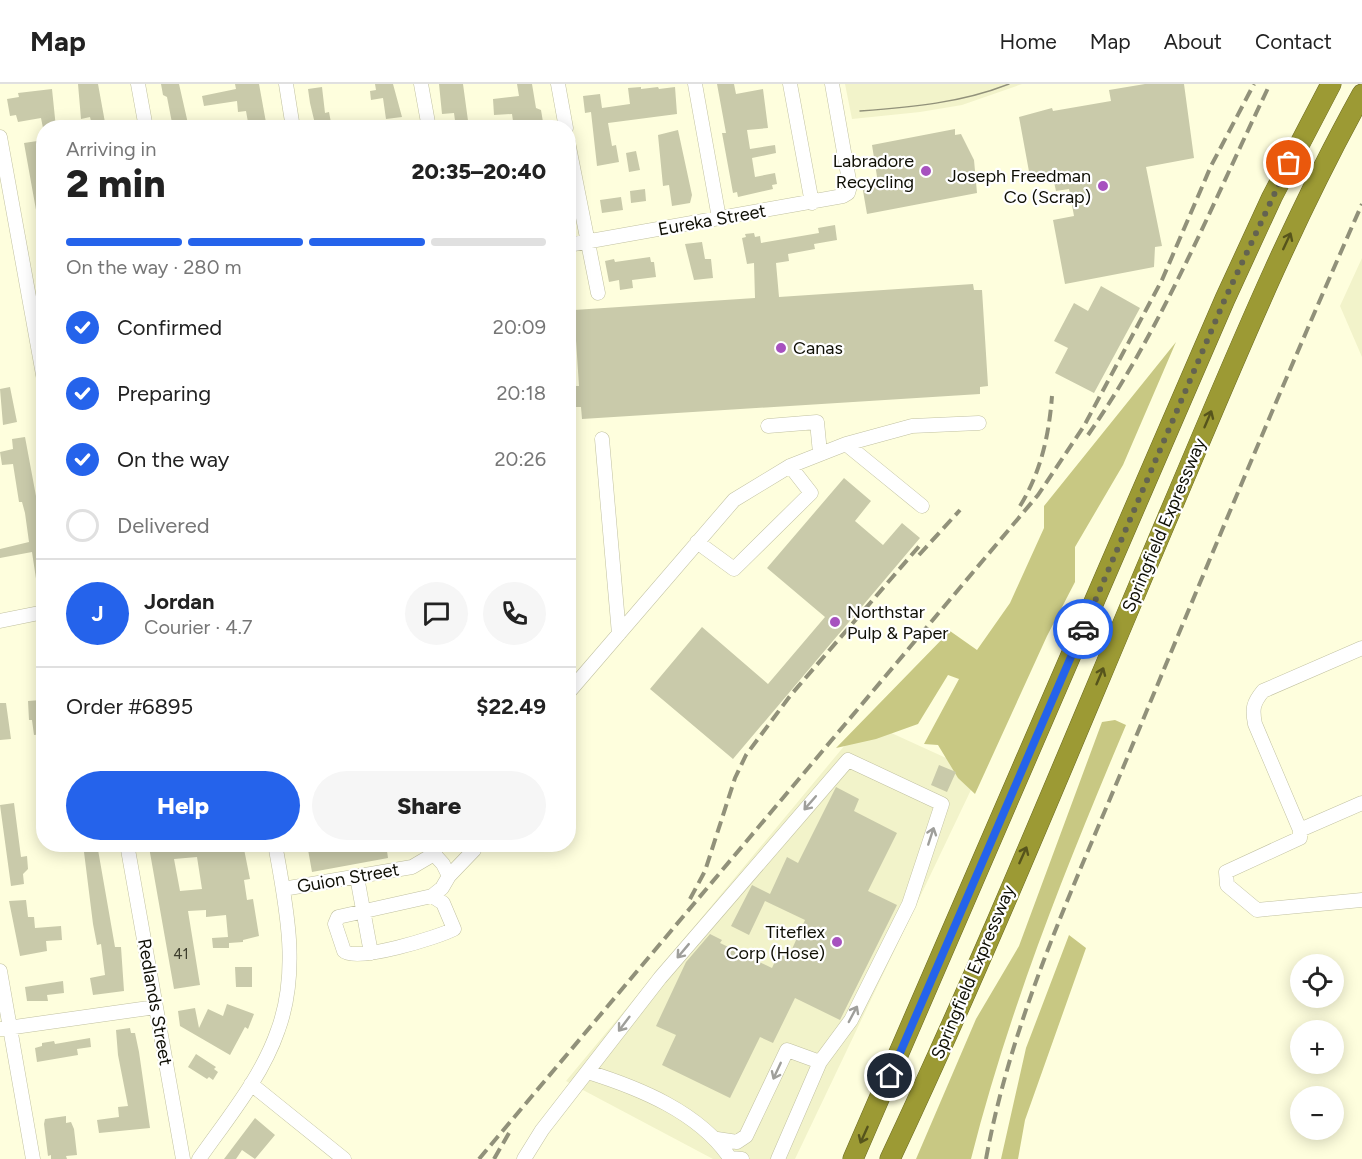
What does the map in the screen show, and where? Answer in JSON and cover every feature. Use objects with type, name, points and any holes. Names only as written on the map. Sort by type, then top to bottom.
[{"type":"highway","name":"Springfield Expressway","points":[[853,1159],[1225,299],[1272,197],[1331,84]]},
{"type":"highway","name":"Springfield Expressway","points":[[890,1159],[1034,831],[1262,295],[1303,207],[1362,94]]},
{"type":"street","points":[[138,84],[145,120]]},
{"type":"street","points":[[285,84],[292,120]]},
{"type":"street","points":[[421,84],[428,120]]},
{"type":"street","points":[[558,84],[565,120]]},
{"type":"street","points":[[695,84],[719,218]]},
{"type":"street","points":[[790,84],[812,203]]},
{"type":"street","name":"Eureka Street","points":[[576,244],[812,203],[848,193],[850,186],[832,84]]},
{"type":"street","points":[[0,137],[36,336]]},
{"type":"street","points":[[576,184],[598,293]]},
{"type":"street","points":[[768,426],[817,422],[820,453]]},
{"type":"street","points":[[576,684],[734,501],[789,466],[846,444],[912,426],[979,423]]},
{"type":"street","points":[[602,439],[619,634]]},
{"type":"street","points":[[846,444],[922,506]]},
{"type":"street","points":[[698,542],[734,569],[811,493],[789,466]]},
{"type":"street","points":[[0,621],[36,614]]},
{"type":"street","points":[[1362,648],[1263,691],[1255,701],[1252,710],[1255,724],[1300,830],[1299,838],[1226,872],[1227,885],[1257,910],[1362,900]]},
{"type":"street","points":[[524,1159],[542,1130],[674,961],[848,760],[942,804],[909,904],[851,1020],[820,1062],[778,1159]]},
{"type":"street","points":[[1300,830],[1362,803]]},
{"type":"street","name":"Redlands Street","points":[[128,852],[183,1159]]},
{"type":"street","points":[[199,1159],[251,1084],[279,1030],[289,985],[289,946],[276,852]]},
{"type":"street","name":"Guion Street","points":[[283,889],[412,867],[432,852]]},
{"type":"street","points":[[437,852],[449,876]]},
{"type":"street","points":[[432,896],[444,903],[454,929],[412,944],[371,953],[348,955],[335,924],[338,917],[432,896],[442,888],[449,876],[472,852]]},
{"type":"street","points":[[357,877],[371,953]]},
{"type":"street","points":[[0,971],[5,1028],[33,1159]]},
{"type":"street","points":[[5,1028],[156,1008]]},
{"type":"street","points":[[717,1139],[737,1142],[746,1136],[787,1050],[820,1062]]},
{"type":"street","points":[[588,1072],[642,1094],[695,1120],[717,1139],[734,1159]]},
{"type":"street","points":[[251,1084],[344,1159]]},
{"type":"shaded area","points":[[845,84],[1022,84],[962,105],[852,119]]},
{"type":"shaded area","points":[[1362,258],[1362,357],[1340,306]]},
{"type":"shaded area","points":[[1176,342],[1123,465],[1075,547],[1075,582],[1047,636],[975,794],[958,778],[938,745],[924,744],[959,679],[948,675],[918,724],[876,739],[836,748],[950,631],[977,650],[1010,603],[1044,528],[1044,506]]},
{"type":"shaded area","points":[[1115,720],[1126,725],[1040,939],[1003,1048],[971,1159],[916,1159],[976,1019],[1019,946],[1102,722]]},
{"type":"shaded area","points":[[865,721],[979,773],[795,1159],[713,1159],[566,1081]]},
{"type":"shaded area","points":[[1069,935],[1086,948],[1025,1120],[1018,1159],[1001,1159],[1026,1048]]},
{"type":"building","points":[[78,84],[98,84],[105,120],[91,120],[90,117],[81,119]]},
{"type":"building","points":[[161,84],[179,84],[187,120],[171,120],[167,97],[163,95]]},
{"type":"building","points":[[235,84],[259,84],[266,120],[248,120],[246,111],[238,112],[237,101],[204,106],[202,96],[236,89]]},
{"type":"building","points":[[375,84],[393,84],[402,117],[386,119],[383,98],[371,100],[370,91],[376,90]]},
{"type":"building","points":[[439,84],[463,84],[468,120],[455,120],[454,113],[442,114]]},
{"type":"building","points":[[517,84],[532,84],[536,108],[541,110],[543,120],[513,120],[512,114],[494,115],[493,99],[519,96]]},
{"type":"building","points":[[717,84],[734,84],[736,94],[763,89],[768,128],[747,130],[750,149],[775,145],[776,153],[752,158],[755,177],[775,173],[777,184],[772,185],[773,189],[738,197],[737,192],[733,193],[722,133],[726,133]]},
{"type":"building","name":"Joseph Freedman Co (Scrap)","points":[[1145,84],[1184,84],[1194,158],[1146,167],[1162,246],[1155,247],[1154,267],[1065,284],[1053,220],[1074,216],[1069,189],[1056,191],[1052,173],[1030,177],[1019,117],[1052,108],[1053,111],[1111,101],[1109,90]]},
{"type":"building","points":[[322,87],[325,113],[329,112],[330,120],[314,120],[308,89]]},
{"type":"building","points":[[641,87],[641,89],[658,87],[659,89],[675,87],[677,114],[608,123],[612,146],[616,145],[619,162],[597,166],[591,112],[585,113],[583,96],[600,94],[602,108],[630,104],[628,88]]},
{"type":"building","points":[[52,89],[55,120],[41,120],[41,118],[18,122],[16,115],[10,116],[7,99],[19,97],[18,93]]},
{"type":"building","name":"Labradore Recycling","points":[[955,129],[955,135],[961,134],[974,160],[977,193],[867,214],[862,185],[878,183],[872,145]]},
{"type":"building","points":[[678,130],[692,195],[690,203],[672,206],[669,185],[663,186],[658,135]]},
{"type":"building","points":[[36,141],[36,210],[24,143]]},
{"type":"building","points":[[636,151],[640,170],[629,172],[626,153]]},
{"type":"building","points":[[645,189],[646,201],[631,203],[630,191]]},
{"type":"building","points":[[621,197],[623,210],[602,213],[600,200]]},
{"type":"building","name":"Canas","points":[[835,225],[837,240],[814,244],[815,249],[788,254],[789,261],[776,263],[779,297],[973,284],[974,290],[982,290],[988,386],[980,387],[980,394],[582,419],[581,407],[576,407],[576,386],[579,386],[576,310],[755,298],[754,263],[747,264],[742,238],[746,237],[745,234],[754,233],[755,237],[760,236],[761,243],[819,233],[818,228]]},
{"type":"building","points":[[702,242],[705,259],[711,259],[713,278],[694,280],[685,244]]},
{"type":"building","points":[[650,257],[651,262],[654,262],[656,277],[632,280],[633,288],[620,290],[619,280],[609,282],[605,261],[614,259],[615,262]]},
{"type":"building","points":[[1101,286],[1140,308],[1094,393],[1055,373],[1068,348],[1054,341],[1074,303],[1088,311]]},
{"type":"building","points":[[10,387],[17,422],[3,425],[0,389]]},
{"type":"building","points":[[25,437],[36,496],[36,579],[32,552],[0,558],[0,549],[29,542],[25,513],[22,502],[19,502],[13,464],[2,465],[0,452],[13,449],[12,439]]},
{"type":"building","name":"Northstar Pulp & Paper","points":[[844,478],[871,501],[855,521],[883,545],[902,523],[920,538],[733,759],[650,689],[702,627],[768,684],[825,617],[767,568]]},
{"type":"building","points":[[36,700],[36,735],[34,735],[32,720],[29,720],[28,701]]},
{"type":"building","points":[[0,703],[6,703],[11,739],[0,740]]},
{"type":"building","points":[[939,765],[956,772],[947,792],[931,785]]},
{"type":"building","name":"Titeflex Corp (Hose)","points":[[836,787],[859,799],[854,811],[897,833],[868,891],[897,905],[840,1020],[795,998],[773,1043],[760,1037],[730,1098],[662,1065],[676,1035],[656,1026],[686,962],[710,934],[722,940],[720,943],[772,968],[779,953],[788,958],[805,920],[765,901],[749,935],[731,926],[752,885],[770,894],[787,857],[798,863]]},
{"type":"building","points":[[14,803],[21,857],[27,856],[28,869],[23,874],[24,884],[11,886],[0,805]]},
{"type":"building","points":[[84,852],[98,852],[115,947],[121,947],[124,991],[93,995],[90,978],[105,975],[101,944],[97,945]]},
{"type":"building","points":[[150,852],[245,852],[250,879],[244,880],[247,900],[253,899],[259,936],[243,940],[243,942],[229,943],[229,948],[213,948],[212,938],[228,937],[226,915],[206,917],[206,910],[188,911],[200,985],[174,989]],"holes":[[[197,857],[202,889],[180,891],[174,859]]]},
{"type":"building","points":[[308,852],[387,852],[388,858],[312,872]]},
{"type":"building","points":[[26,900],[28,917],[34,917],[35,928],[61,926],[62,940],[46,941],[47,951],[20,956],[9,901]]},
{"type":"building","points":[[235,967],[252,967],[252,987],[236,987]]},
{"type":"building","points":[[63,981],[64,993],[47,995],[48,1001],[27,1001],[25,987]]},
{"type":"building","points":[[227,1004],[254,1014],[248,1029],[245,1027],[230,1055],[180,1026],[178,1011],[195,1008],[199,1028],[208,1009],[223,1016]]},
{"type":"building","points":[[130,1028],[131,1033],[135,1033],[139,1052],[150,1128],[99,1133],[97,1120],[119,1117],[118,1107],[128,1106],[118,1055],[116,1030]]},
{"type":"building","points":[[90,1038],[91,1047],[77,1049],[78,1055],[37,1062],[35,1048],[42,1046],[42,1043],[54,1041],[55,1044]]},
{"type":"building","points":[[196,1054],[216,1067],[214,1069],[218,1072],[213,1080],[209,1077],[207,1079],[188,1067]]},
{"type":"building","points":[[66,1116],[66,1123],[71,1122],[74,1129],[77,1155],[66,1156],[67,1159],[51,1159],[51,1155],[48,1156],[45,1119]]},
{"type":"building","points":[[255,1118],[275,1135],[255,1159],[242,1150],[236,1159],[224,1159]]},
{"type":"tram line","points":[[860,111],[954,100],[1009,84]]},
{"type":"railway","points":[[479,1159],[1038,495],[1084,426],[1162,280],[1211,166],[1254,84]]},
{"type":"railway","points":[[1088,435],[1115,394],[1164,308],[1270,84]]},
{"type":"railway","points":[[986,1159],[997,1106],[1012,1054],[1047,952],[1244,477],[1362,204]]},
{"type":"railway","points":[[1020,506],[1039,467],[1049,425],[1052,396]]},
{"type":"railway","points":[[919,555],[960,510]]},
{"type":"railway","points":[[690,899],[705,871],[735,778],[746,755],[790,696],[921,544]]},
{"type":"railway","points":[[494,1159],[509,1133]]},
{"type":"way so far","points":[[1083,629],[1225,299],[1289,163]]},
{"type":"place","name":"Labradore Recycling","points":[[926,171]]},
{"type":"place","name":"Joseph Freedman Co (Scrap)","points":[[1103,186]]},
{"type":"place","name":"Canas","points":[[781,348]]},
{"type":"place","name":"Northstar Pulp & Paper","points":[[835,622]]},
{"type":"place","name":"Titeflex Corp (Hose)","points":[[837,942]]},
{"type":"route","points":[[890,1076],[1083,629]]}]
